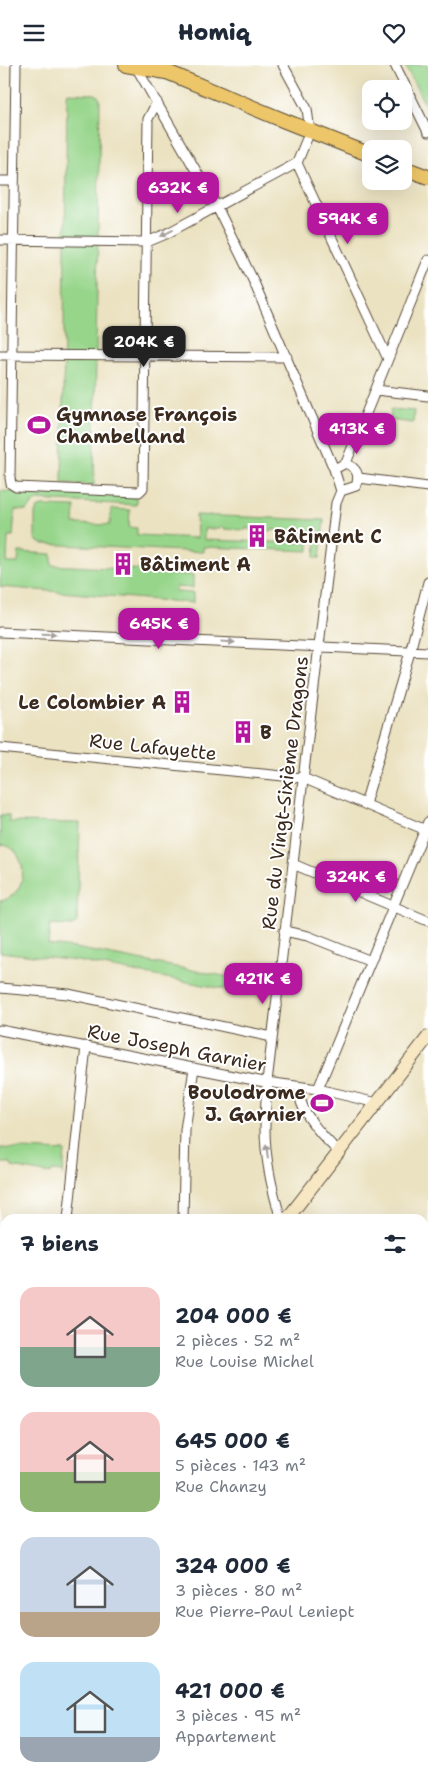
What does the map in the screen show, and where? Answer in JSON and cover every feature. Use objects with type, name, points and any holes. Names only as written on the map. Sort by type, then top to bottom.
[{"type":"main road","points":[[148,67],[362,151]]},
{"type":"main road","points":[[412,171],[428,177]]},
{"type":"main road","points":[[291,1214],[428,1037]]},
{"type":"street","points":[[16,65],[10,478],[11,485],[16,487],[139,492],[143,488],[148,119],[157,102]]},
{"type":"street","points":[[0,240],[147,242],[217,207],[297,163],[310,131],[307,109],[283,65]]},
{"type":"street","points":[[394,65],[428,132]]},
{"type":"street","points":[[148,67],[157,102],[217,207],[253,280],[288,357],[334,469],[341,491],[356,487],[358,478],[354,467],[346,463]]},
{"type":"street","points":[[297,163],[388,359]]},
{"type":"street","points":[[0,181],[14,181]]},
{"type":"street","points":[[334,469],[346,463],[428,260]]},
{"type":"street","points":[[0,355],[288,357]]},
{"type":"street","points":[[376,390],[428,396]]},
{"type":"street","points":[[358,478],[428,487]]},
{"type":"street","name":"Rue du Vingt-Sixième Dragons","points":[[280,1214],[272,1185],[266,1148],[266,1082],[336,503],[341,491]]},
{"type":"street","points":[[365,804],[410,651],[428,582]]},
{"type":"street","points":[[0,632],[428,652]]},
{"type":"street","name":"Rue Lafayette","points":[[0,748],[303,778],[427,827]]},
{"type":"street","points":[[318,1089],[392,906],[427,827]]},
{"type":"street","points":[[293,864],[428,921]]},
{"type":"street","points":[[284,931],[308,936],[370,961]]},
{"type":"street","points":[[0,987],[68,994],[272,1037]]},
{"type":"street","name":"Rue Joseph Garnier","points":[[0,1030],[266,1082],[318,1089],[377,1103]]},
{"type":"street","points":[[69,1214],[86,1046]]},
{"type":"street","points":[[183,1214],[185,1130],[194,1068]]},
{"type":"street","points":[[300,1087],[299,1093],[302,1106],[314,1124],[339,1152]]},
{"type":"green space","points":[[405,65],[428,65],[428,111]]},
{"type":"green space","points":[[67,93],[96,94],[100,99],[94,485],[62,483]]},
{"type":"green space","points":[[391,409],[414,411],[413,423],[390,420]]},
{"type":"green space","points":[[0,491],[136,497],[136,505],[37,500],[27,511],[15,510],[13,536],[8,536],[7,563],[18,563],[19,552],[52,554],[52,565],[147,570],[147,573],[193,575],[193,588],[176,587],[175,592],[193,593],[193,603],[0,587]]},
{"type":"green space","points":[[39,507],[75,507],[74,524],[110,525],[111,509],[130,510],[129,527],[137,528],[137,535],[197,538],[196,515],[324,520],[320,558],[315,558],[317,531],[250,530],[249,528],[246,528],[246,530],[224,529],[223,527],[220,527],[220,529],[204,529],[204,540],[309,543],[309,551],[203,547],[203,552],[43,544],[35,538],[35,513]]},
{"type":"green space","points":[[0,815],[9,815],[9,822],[80,823],[77,922],[72,926],[50,925],[48,945],[75,948],[240,979],[240,992],[77,961],[0,952],[0,900],[2,901],[13,895],[19,887],[22,867],[14,850],[8,846],[0,846]]},
{"type":"green space","points":[[0,1148],[65,1151],[63,1175],[62,1172],[52,1171],[51,1174],[12,1167],[11,1163],[3,1163],[0,1166]]},
{"type":"place","name":"Gymnase François Chambelland","points":[[39,425]]},
{"type":"place","name":"Bâtiment C","points":[[257,536]]},
{"type":"place","name":"Bâtiment A","points":[[123,564]]},
{"type":"place","name":"Le Colombier A","points":[[182,702]]},
{"type":"place","name":"B","points":[[243,732]]},
{"type":"place","name":"Boulodrome J. Garnier","points":[[322,1103]]}]
